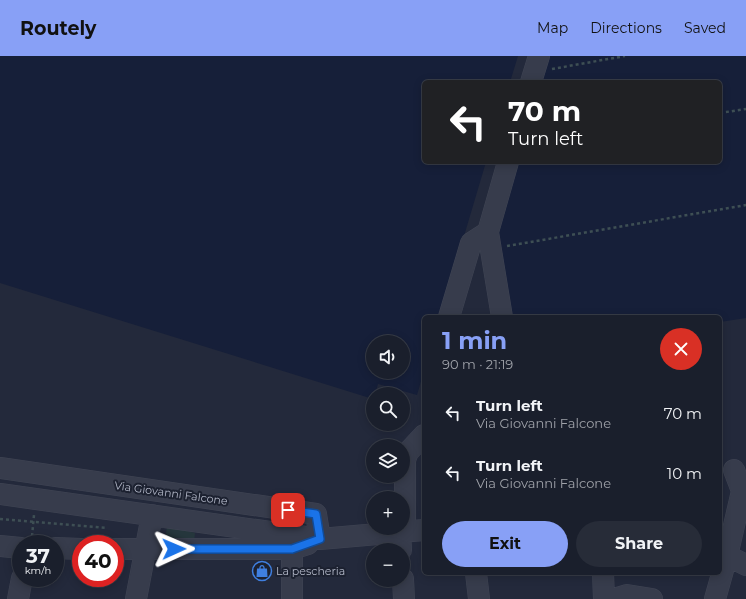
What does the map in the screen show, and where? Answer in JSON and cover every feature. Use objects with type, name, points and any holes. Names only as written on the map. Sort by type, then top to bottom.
[{"type":"street","points":[[502,315],[494,239],[508,164]]},
{"type":"street","points":[[450,315],[471,243],[494,239]]},
{"type":"street","points":[[410,450],[422,437]]},
{"type":"street","points":[[410,466],[422,448]]},
{"type":"street","name":"Via Giovanni Falcone","points":[[0,468],[316,514],[320,539]]},
{"type":"street","points":[[722,564],[744,492],[734,470]]},
{"type":"street","points":[[124,549],[203,548],[320,539],[408,536],[405,483]]},
{"type":"street","points":[[0,494],[206,523],[292,542]]},
{"type":"street","points":[[136,599],[152,515]]},
{"type":"street","points":[[203,548],[206,523]]},
{"type":"street","points":[[292,542],[292,599]]},
{"type":"street","points":[[0,546],[12,544]]},
{"type":"street","points":[[724,554],[746,565]]},
{"type":"street","points":[[476,575],[479,599]]},
{"type":"street","points":[[603,575],[604,599]]},
{"type":"street","points":[[715,599],[720,575]]},
{"type":"street","points":[[18,599],[20,587]]},
{"type":"street","points":[[403,587],[404,599]]},
{"type":"street","points":[[614,599],[627,595],[652,599]]},
{"type":"path","points":[[539,69],[624,56]]},
{"type":"path","points":[[722,113],[746,108]]},
{"type":"path","points":[[494,239],[746,205]]},
{"type":"path","points":[[28,535],[36,499]]},
{"type":"shaded area","points":[[167,526],[195,533],[194,542],[165,541]]},
{"type":"water","points":[[0,56],[518,56],[511,80],[422,80],[422,164],[485,164],[441,315],[422,315],[422,378],[417,395],[410,393],[410,387],[389,387],[378,384],[377,387],[366,387],[366,397],[0,283]]},
{"type":"water","points":[[545,56],[746,56],[746,318],[722,322],[722,315],[511,315],[497,221],[513,164],[722,164],[722,80],[538,80]]},
{"type":"place","name":"La pescheria","points":[[262,571]]},
{"type":"route","points":[[174,549],[292,549],[320,539],[316,514],[288,510]]}]
